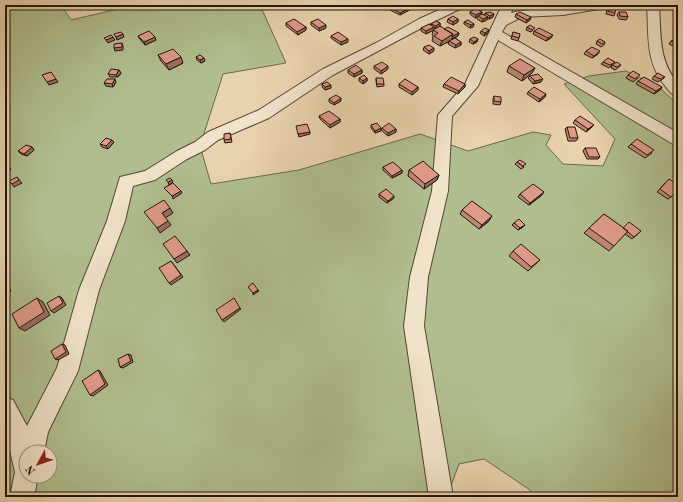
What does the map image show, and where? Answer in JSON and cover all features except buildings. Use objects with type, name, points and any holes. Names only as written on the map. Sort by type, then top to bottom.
[{"type":"street","points":[[34,444],[37,430],[67,371],[89,290],[116,221],[126,182],[149,176],[182,155],[200,146],[213,136],[264,114],[328,72],[380,46],[423,22],[460,5]]},
{"type":"street","points":[[441,497],[414,326],[419,277],[440,191],[445,115],[450,107],[468,90],[508,5]]},
{"type":"street","points":[[498,28],[521,13],[548,13],[581,10],[605,5]]},
{"type":"street","points":[[653,5],[657,60],[664,76],[678,92]]},
{"type":"street","points":[[498,28],[678,140]]},
{"type":"street","points":[[5,408],[17,429],[20,444]]},
{"type":"street","points":[[22,497],[24,484]]},
{"type":"green space","points":[[5,5],[61,5],[71,20],[135,5],[260,5],[286,63],[223,74],[200,146],[211,184],[299,170],[420,134],[468,151],[533,132],[551,135],[546,145],[563,164],[603,166],[615,139],[564,84],[589,76],[626,71],[658,86],[678,105],[678,497],[534,497],[530,490],[484,459],[459,464],[447,497],[5,497]]}]
